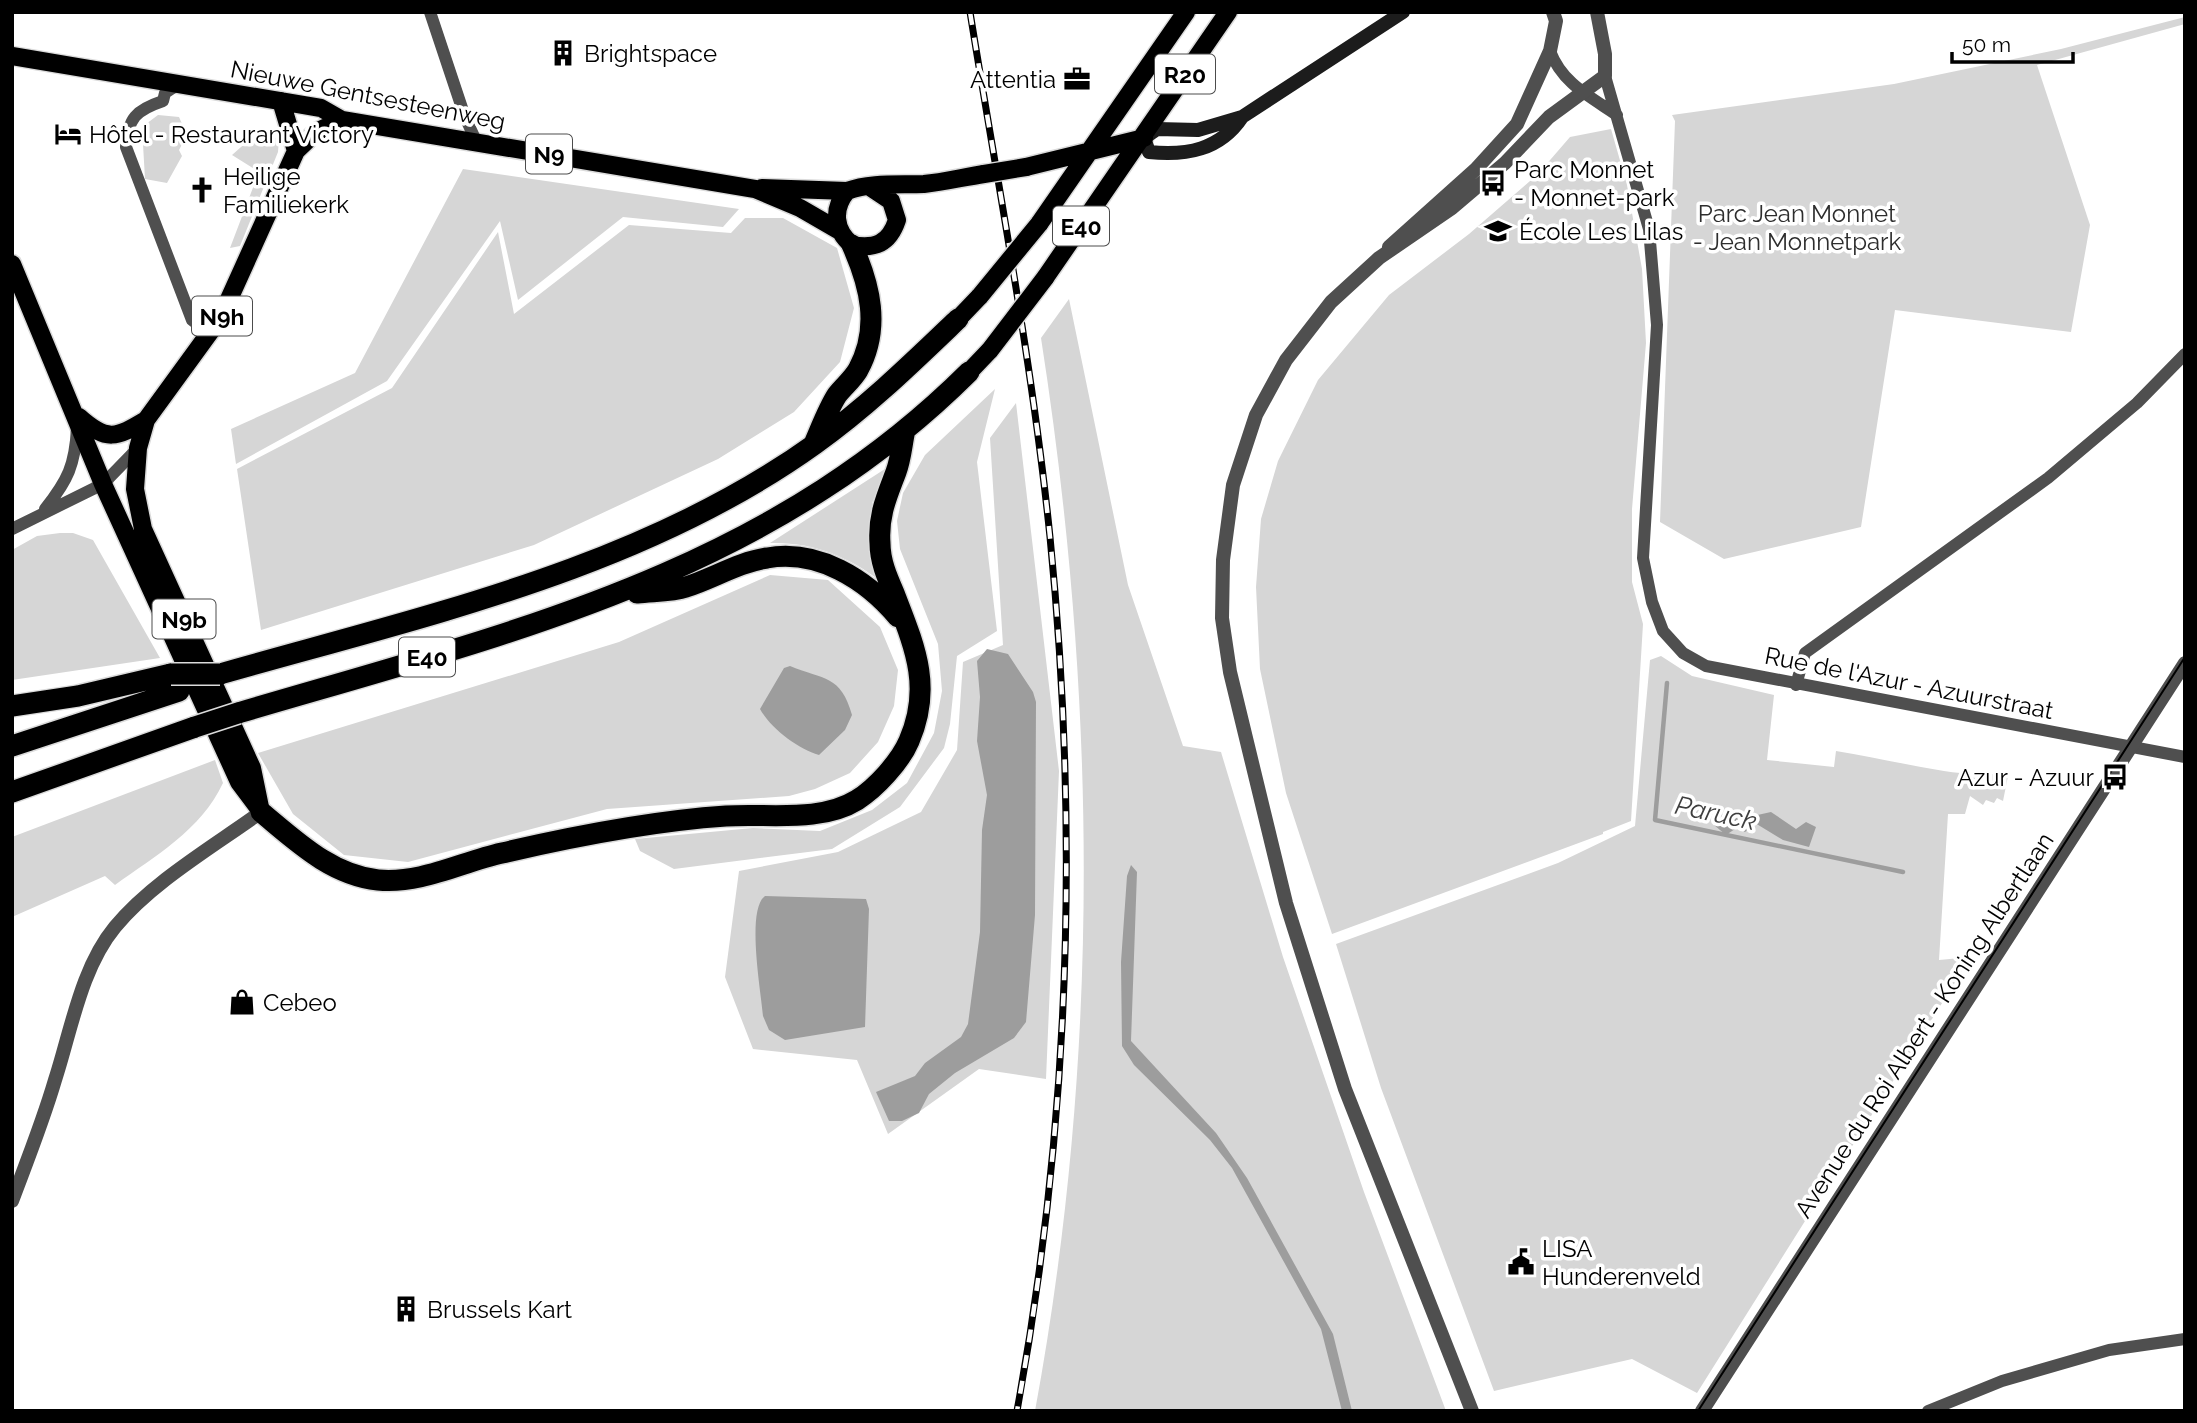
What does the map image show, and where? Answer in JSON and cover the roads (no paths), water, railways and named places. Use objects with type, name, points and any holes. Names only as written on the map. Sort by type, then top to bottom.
[{"type":"highway","points":[[813,446],[838,394],[859,368],[869,341],[872,313],[868,287],[845,238]]},
{"type":"highway","name":"E40","points":[[12,746],[175,682],[220,674],[469,602],[606,555],[728,498],[813,446],[880,394],[958,319]]},
{"type":"highway","name":"E40","points":[[12,792],[195,726],[540,624],[692,564],[768,524],[817,494],[905,430],[969,372]]},
{"type":"highway","points":[[261,812],[309,852],[341,870],[377,880],[416,877],[453,869],[499,853],[624,828],[726,816],[815,814],[856,801],[892,766],[908,743],[921,692],[919,659],[884,568],[880,545],[883,502],[897,471],[905,430]]},
{"type":"highway","points":[[614,596],[683,588],[766,558],[799,557],[826,564],[852,576],[882,597],[906,625]]},
{"type":"highway","points":[[12,706],[175,682]]},
{"type":"main road","name":"R20","points":[[1094,149],[1186,12]]},
{"type":"main road","name":"R20","points":[[1144,138],[1228,12]]},
{"type":"main road","points":[[870,187],[891,201],[897,220],[894,230],[879,246],[845,238],[836,218],[847,191],[870,187],[924,184],[1026,167],[1144,138],[1157,129],[1198,130],[1242,117],[1403,12]]},
{"type":"main road","name":"Nieuwe Gentsesteenweg","points":[[12,55],[321,108],[342,120],[755,189],[847,191]]},
{"type":"main road","points":[[281,102],[296,151]]},
{"type":"main road","points":[[1144,138],[1149,152],[1176,155],[1194,152],[1232,132],[1242,117]]},
{"type":"main road","name":"N9h","points":[[146,420],[210,334],[237,285],[296,151],[316,132],[342,120]]},
{"type":"main road","name":"E40","points":[[969,372],[990,350],[1045,278],[1144,138]]},
{"type":"main road","name":"E40","points":[[958,319],[1039,224],[1094,149]]},
{"type":"main road","name":"Nieuwe Gentsesteenweg","points":[[755,189],[800,208],[845,238]]},
{"type":"main road","name":"N9b","points":[[12,264],[78,417],[103,484],[239,782],[261,812]]},
{"type":"main road","points":[[78,417],[94,431],[112,436],[146,420]]},
{"type":"main road","name":"N9b","points":[[146,420],[138,448],[135,489],[144,529],[252,768],[261,812]]},
{"type":"street","points":[[430,12],[465,117],[477,143]]},
{"type":"street","points":[[1472,1411],[1336,1063],[1286,903],[1230,672],[1222,618],[1223,560],[1233,485],[1256,415],[1286,360],[1331,302],[1379,258],[1398,236],[1504,141],[1527,107],[1550,51],[1556,21],[1553,12]]},
{"type":"street","points":[[1597,12],[1605,54],[1605,76],[1617,115]]},
{"type":"street","points":[[1550,51],[1556,68],[1568,82],[1617,115]]},
{"type":"street","points":[[1379,258],[1404,244],[1452,208],[1505,163],[1549,117],[1605,76]]},
{"type":"street","points":[[177,85],[165,93],[163,101],[141,108],[128,128],[126,147],[192,320],[210,334]]},
{"type":"street","name":"Rue de l'Azur - Azuurstraat","points":[[1617,115],[1649,229],[1657,326],[1643,558],[1652,602],[1663,631],[1683,653],[1706,666],[2185,757]]},
{"type":"street","points":[[1796,685],[1805,653],[2048,478],[2137,403],[2185,354]]},
{"type":"street","points":[[43,511],[69,477],[76,457],[78,417]]},
{"type":"street","points":[[12,529],[43,511],[103,484],[138,448]]},
{"type":"street","name":"Avenue du Roi Albert - Koning Albertlaan","points":[[1702,1411],[2185,663]]},
{"type":"street","points":[[12,1201],[49,1100],[90,971],[103,944],[114,927],[154,890],[261,812]]},
{"type":"street","points":[[1928,1411],[2002,1381],[2109,1350],[2185,1339]]},
{"type":"waterway","name":"Paruck","points":[[1667,683],[1655,820],[1903,872]]},
{"type":"tram line","points":[[1698,1411],[2185,657]]},
{"type":"railway","points":[[970,12],[1043,471],[1059,647],[1065,756],[1064,975],[1058,1084],[1049,1194],[1017,1411]]},
{"type":"place","name":"Brightspace","points":[[563,53]]},
{"type":"place","name":"Attentia","points":[[1077,79]]},
{"type":"place","name":"Hôtel - Restaurant Victory","points":[[68,134]]},
{"type":"place","name":"Parc Monnet - Monnet-park","points":[[1493,183]]},
{"type":"place","name":"Heilige Familiekerk","points":[[202,190]]},
{"type":"place","name":"École Les Lilas","points":[[1498,231]]},
{"type":"place","name":"Azur - Azuur","points":[[2115,777]]},
{"type":"place","name":"Cebeo","points":[[242,1002]]},
{"type":"place","name":"LISA Hunderenveld","points":[[1521,1262]]},
{"type":"place","name":"Brussels Kart","points":[[406,1309]]},
{"type":"park label","name":"Parc Jean Monnet - Jean Monnetpark","points":[[1797,227]]}]
